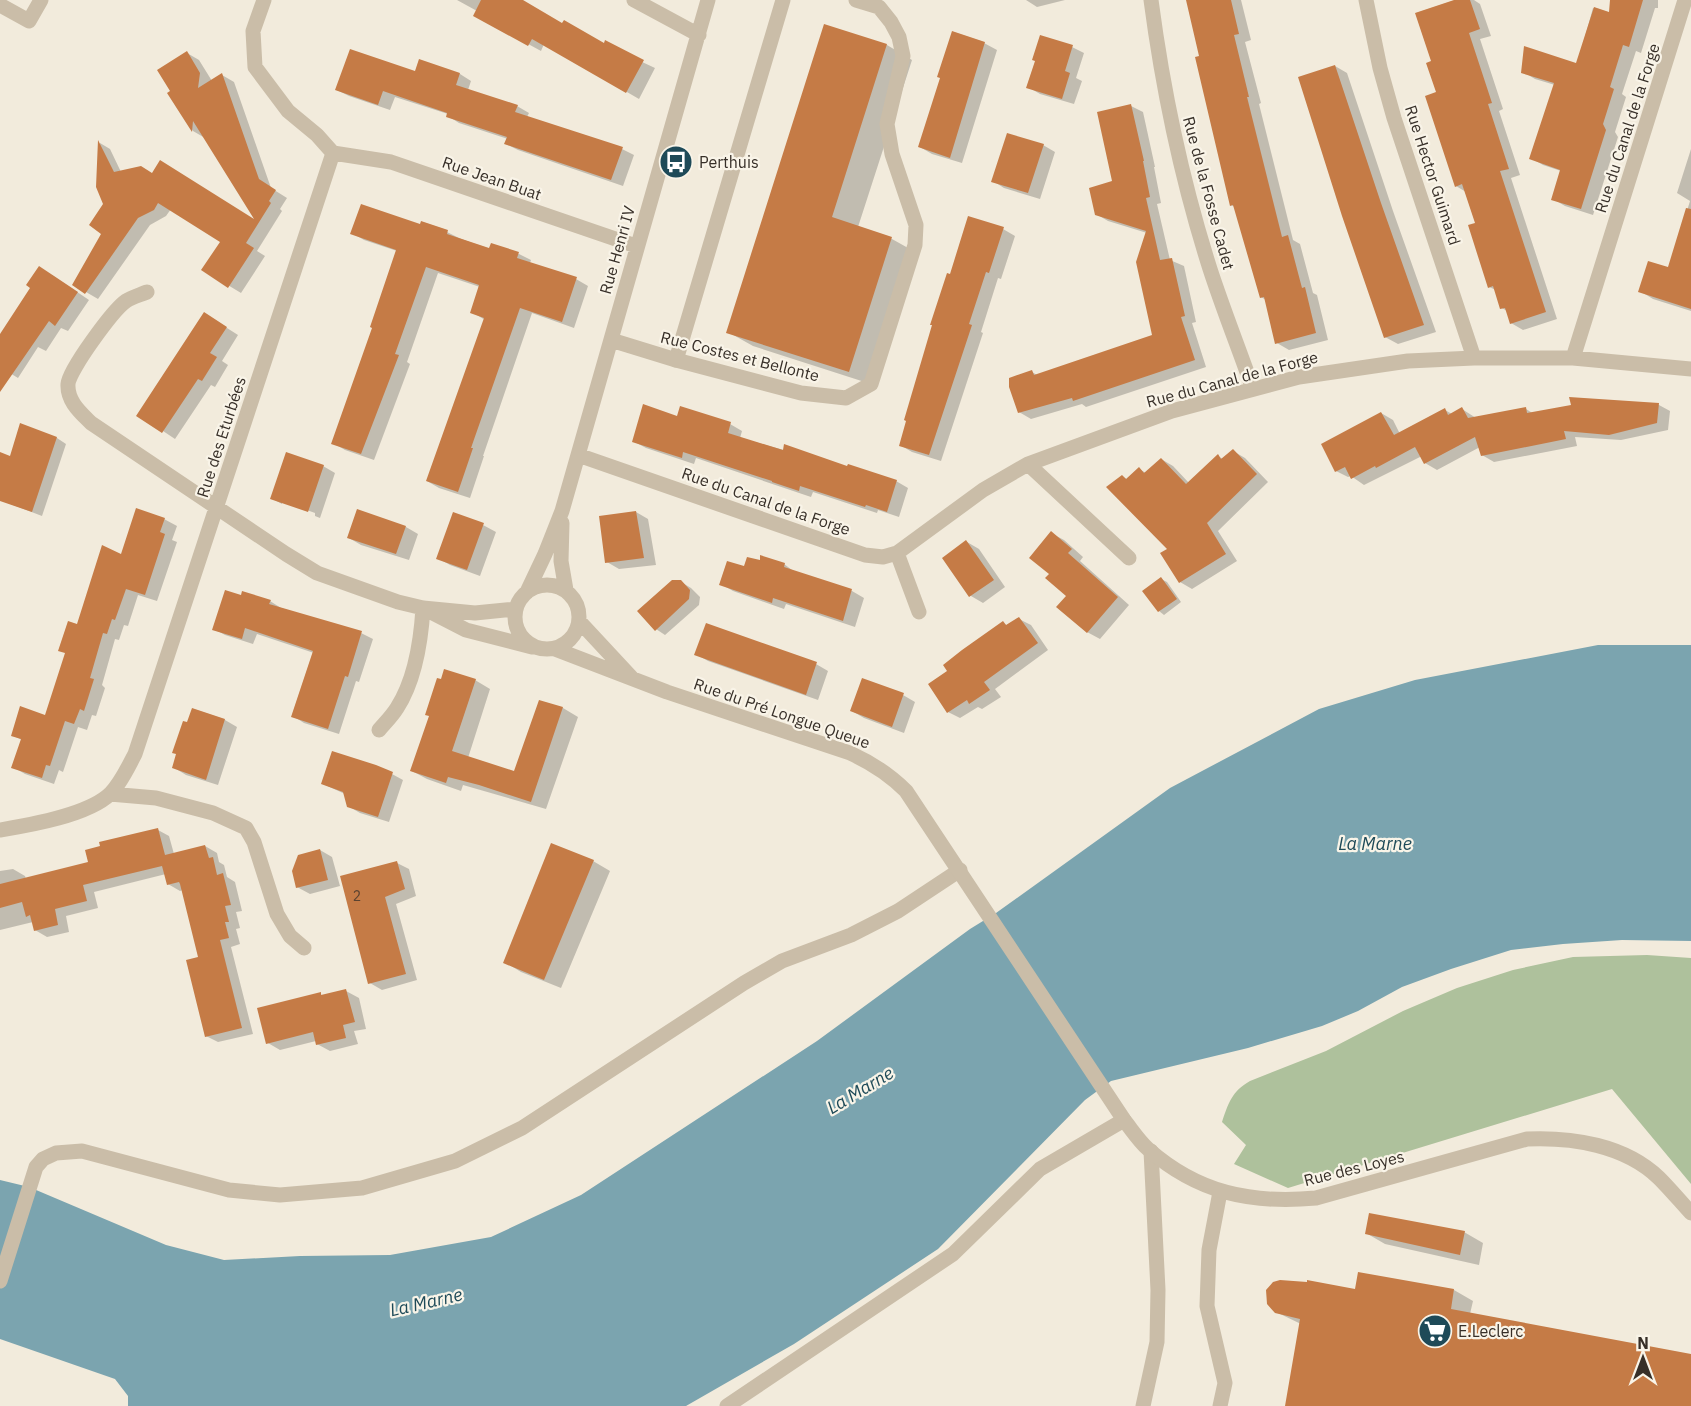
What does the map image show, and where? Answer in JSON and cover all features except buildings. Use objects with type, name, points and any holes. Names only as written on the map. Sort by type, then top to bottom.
[{"type":"street","points":[[0,5],[29,21],[41,0]]},
{"type":"street","points":[[264,0],[253,32],[255,67],[288,111],[317,135],[333,153]]},
{"type":"street","points":[[634,0],[699,35]]},
{"type":"street","name":"Rue Henri IV","points":[[527,592],[562,511],[708,0]]},
{"type":"street","points":[[676,360],[783,0]]},
{"type":"street","name":"Rue Costes et Bellonte","points":[[610,340],[801,393],[846,398],[871,384],[915,245],[916,225],[891,154],[887,124],[903,56],[899,37],[879,7],[856,0]]},
{"type":"street","name":"Rue de la Fosse Cadet","points":[[1151,0],[1170,120],[1187,188],[1210,269],[1253,389]]},
{"type":"street","name":"Rue Hector Guimard","points":[[1366,0],[1378,59],[1394,118],[1474,358]]},
{"type":"street","name":"Rue du Canal de la Forge","points":[[578,455],[865,555],[883,557],[897,553],[983,490],[1028,464],[1172,411],[1299,377],[1352,368],[1408,361],[1474,358],[1573,358],[1685,0]]},
{"type":"street","name":"Rue Jean Buat","points":[[333,153],[391,162],[636,246]]},
{"type":"street","name":"Rue des Eturbées","points":[[0,830],[87,808],[110,794],[135,754],[333,153]]},
{"type":"street","points":[[147,292],[126,301],[114,312],[72,369],[68,385],[71,400],[77,410],[91,423],[317,573],[398,602],[423,608],[475,613],[516,609]]},
{"type":"street","points":[[1573,358],[1691,369]]},
{"type":"street","points":[[1028,464],[1129,558]]},
{"type":"street","name":"Rue Henri IV","points":[[562,511],[561,561],[566,590]]},
{"type":"street","points":[[897,553],[918,612]]},
{"type":"street","points":[[423,608],[466,630],[538,649],[555,649],[566,644],[574,636],[579,621],[580,615],[576,602],[566,590],[547,585],[537,586],[519,600],[516,609],[516,626],[519,634],[526,642],[538,649]]},
{"type":"street","points":[[379,730],[396,710],[407,689],[421,635],[423,608]]},
{"type":"street","name":"Rue du Pré Longue Queue","points":[[579,621],[633,679]]},
{"type":"street","name":"Rue du Pré Longue Queue","points":[[555,649],[712,708],[850,753],[873,764],[891,776],[906,791],[960,870],[988,916]]},
{"type":"street","points":[[110,794],[156,798],[213,813],[246,828],[254,842],[277,914],[290,936],[304,948]]},
{"type":"street","points":[[0,1281],[36,1167],[42,1159],[56,1153],[82,1151],[229,1190],[280,1196],[362,1188],[455,1161],[522,1128],[744,983],[782,962],[851,935],[898,911],[960,870]]},
{"type":"street","name":"Rue des Loyes","points":[[988,916],[1124,1120],[1151,1151],[1169,1166],[1196,1182],[1220,1191],[1263,1199],[1287,1201],[1316,1198],[1527,1139],[1548,1138],[1593,1144],[1639,1163],[1658,1177],[1691,1213]]},
{"type":"street","points":[[727,1406],[953,1254],[1040,1169],[1124,1120]]},
{"type":"street","points":[[1143,1406],[1157,1342],[1158,1290],[1151,1151]]},
{"type":"street","points":[[1220,1191],[1209,1250],[1207,1306],[1225,1383],[1220,1406]]},
{"type":"green space","points":[[1647,955],[1691,958],[1691,1184],[1612,1089],[1288,1188],[1234,1164],[1246,1145],[1222,1122],[1235,1094],[1250,1081],[1326,1051],[1403,1011],[1457,988],[1513,970],[1573,957]]},
{"type":"water","name":"La Marne","points":[[1598,645],[1691,645],[1691,941],[1622,940],[1511,950],[1402,987],[1358,1011],[1322,1026],[1248,1048],[1111,1081],[1085,1100],[938,1249],[794,1344],[686,1406],[128,1406],[128,1396],[115,1379],[0,1339],[0,1180],[29,1187],[166,1245],[224,1260],[390,1255],[491,1237],[581,1195],[817,1041],[970,929],[996,913],[1170,788],[1319,709],[1415,680]]},
{"type":"place","name":"Perthuis","points":[[676,162]]},
{"type":"place","name":"E.Leclerc","points":[[1435,1331]]}]
